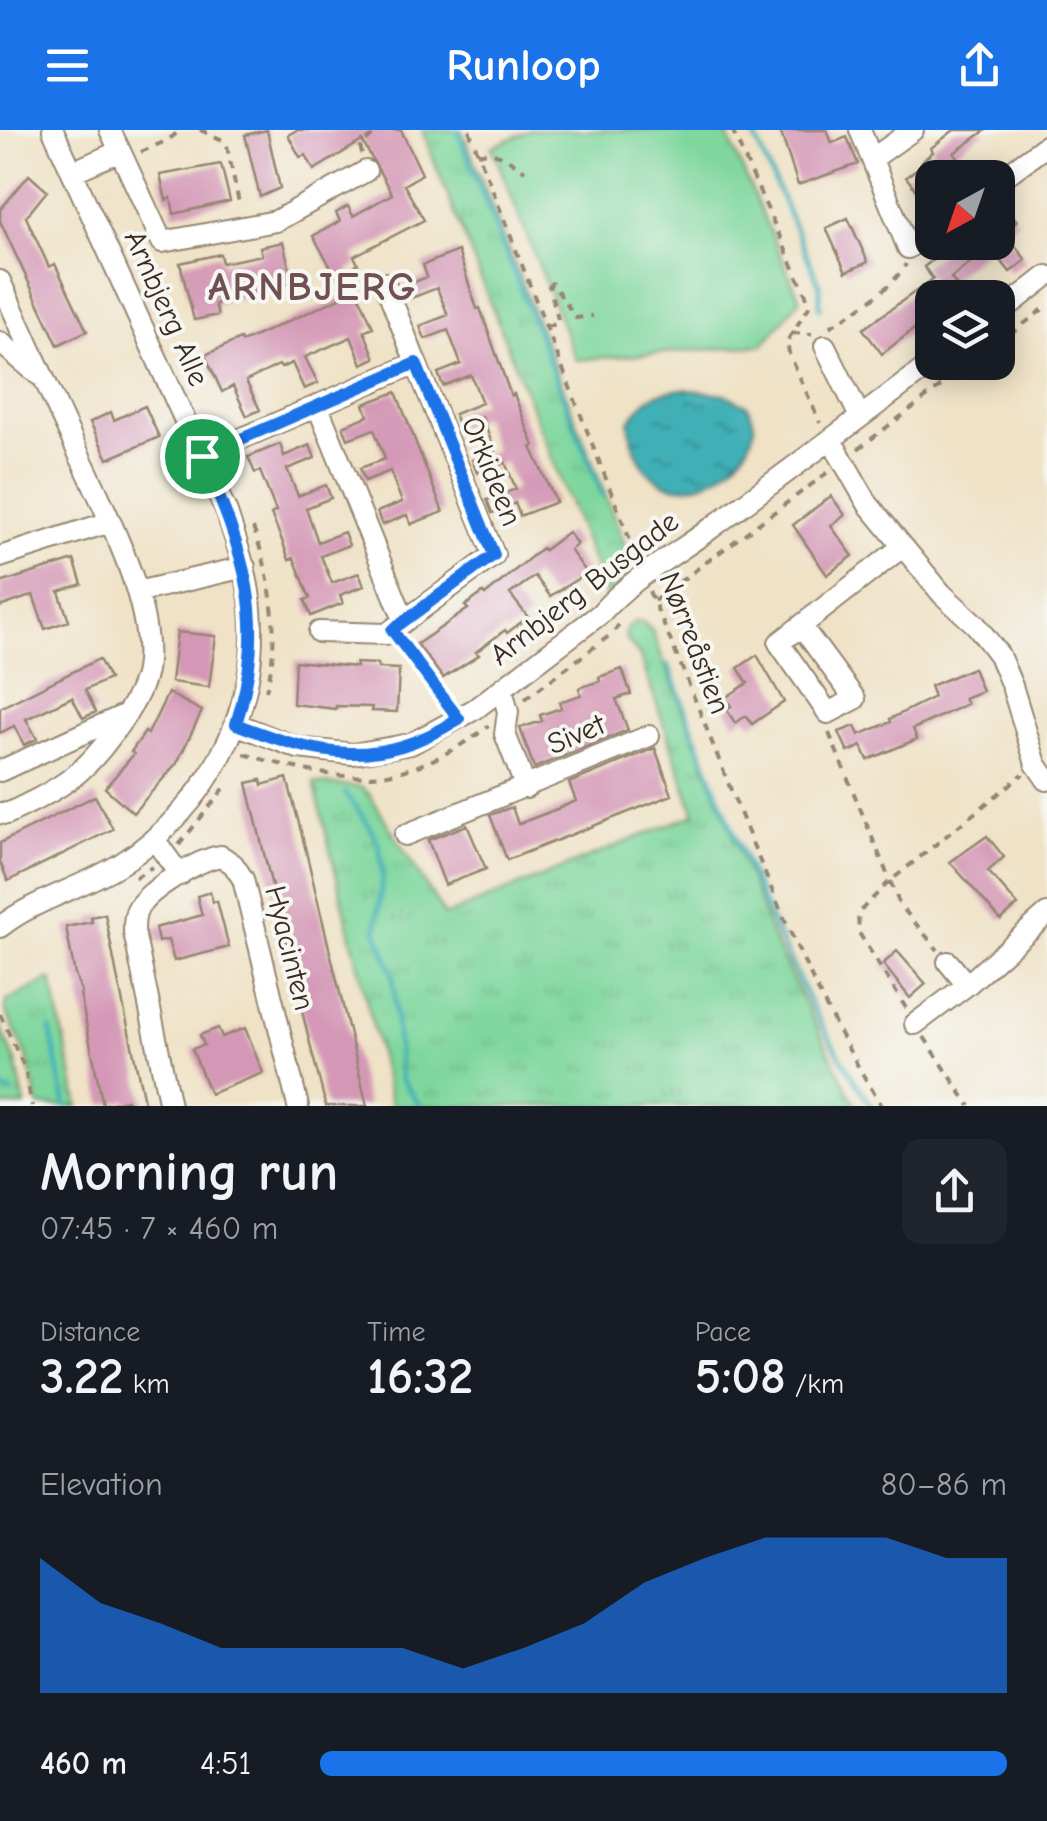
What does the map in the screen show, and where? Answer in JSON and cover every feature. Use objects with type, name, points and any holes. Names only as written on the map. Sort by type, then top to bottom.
[{"type":"street","name":"Arnbjerg Alle","points":[[0,928],[27,908],[119,865],[176,818],[208,778],[236,724],[252,660],[252,609],[245,566],[202,456],[53,130]]},
{"type":"street","points":[[110,130],[162,242],[276,221],[366,171]]},
{"type":"street","points":[[860,130],[908,248],[915,243]]},
{"type":"street","points":[[872,159],[913,130]]},
{"type":"street","points":[[1015,169],[1047,145]]},
{"type":"street","points":[[72,172],[122,155]]},
{"type":"street","points":[[1015,301],[1047,276]]},
{"type":"street","points":[[0,281],[110,522],[137,592],[147,653],[144,680],[126,714],[83,772],[46,795],[0,814]]},
{"type":"street","name":"Orkideen","points":[[384,283],[494,555],[398,625]]},
{"type":"street","points":[[0,342],[44,379]]},
{"type":"street","points":[[825,346],[860,417]]},
{"type":"street","points":[[202,456],[416,363]]},
{"type":"street","name":"Arnbjerg Busgade","points":[[236,724],[298,748],[353,754],[411,744],[459,719],[502,689],[600,614],[615,596],[915,376]]},
{"type":"street","points":[[318,408],[398,625],[387,634],[319,632]]},
{"type":"street","points":[[831,440],[868,504],[999,655],[1042,772]]},
{"type":"street","points":[[0,558],[110,522]]},
{"type":"street","points":[[801,626],[855,699],[828,712],[779,642],[902,546]]},
{"type":"street","points":[[137,592],[245,566]]},
{"type":"street","name":"Sivet","points":[[502,689],[508,712],[505,734],[526,788]]},
{"type":"street","points":[[0,771],[126,714]]},
{"type":"street","name":"Sivet","points":[[405,835],[649,736]]},
{"type":"street","points":[[154,839],[180,875]]},
{"type":"street","name":"Hyacinten","points":[[170,1106],[135,912],[146,899],[180,875],[207,858],[221,856],[233,864],[242,879],[298,1106]]},
{"type":"street","points":[[915,1024],[1047,914]]},
{"type":"street","points":[[948,962],[966,985]]},
{"type":"path","points":[[122,155],[168,140],[180,130]]},
{"type":"path","points":[[200,130],[223,140]]},
{"type":"path","points":[[223,130],[244,227]]},
{"type":"path","points":[[366,171],[360,146],[372,137],[369,130]]},
{"type":"path","name":"Nørreåstien","points":[[468,130],[770,892],[820,1000],[882,1106]]},
{"type":"path","points":[[732,130],[806,295],[809,307],[787,341],[789,353],[818,420],[831,440]]},
{"type":"path","points":[[478,154],[487,151],[502,156],[525,171]]},
{"type":"path","points":[[792,333],[825,330],[874,298],[900,275],[907,264],[908,248]]},
{"type":"path","points":[[547,327],[559,323],[549,286],[552,283],[576,318],[593,316]]},
{"type":"path","points":[[1015,331],[1047,306]]},
{"type":"path","points":[[654,601],[949,380]]},
{"type":"path","points":[[398,625],[459,719]]},
{"type":"path","points":[[828,712],[825,723],[888,882],[900,905],[948,962]]},
{"type":"path","points":[[970,1106],[859,933],[858,913],[888,882],[1042,772]]},
{"type":"path","points":[[0,1014],[25,1069],[32,1106]]},
{"type":"green space","points":[[422,130],[462,130],[636,573],[606,595]]},
{"type":"green space","points":[[530,130],[725,130],[800,299],[763,345],[576,360],[492,147]]},
{"type":"green space","points":[[634,622],[643,622],[652,631],[776,945],[856,1106],[392,1106],[314,783],[361,787],[369,794],[445,916],[695,814],[640,656],[626,639],[626,630]]},
{"type":"green space","points":[[51,979],[79,1106],[39,1106],[27,1056],[5,1010],[7,1001]]},
{"type":"green space","points":[[0,1025],[16,1062],[25,1106],[0,1106]]},
{"type":"water","points":[[683,389],[724,394],[748,406],[754,425],[748,445],[730,467],[694,486],[678,487],[663,483],[640,461],[629,422],[651,397]]},
{"type":"building","points":[[267,130],[280,188],[260,197],[245,135]]},
{"type":"building","points":[[297,130],[401,130],[422,174],[404,185],[424,220],[354,256],[358,264],[348,270],[373,327],[364,331],[375,358],[362,364],[351,337],[305,357],[318,383],[304,389],[292,363],[281,368],[279,365],[246,381],[260,410],[247,416],[233,386],[222,392],[205,355],[347,295],[313,236],[340,221],[336,213],[348,206],[353,216],[392,194],[362,141],[314,170],[306,155],[300,157],[288,135]]},
{"type":"building","points":[[780,130],[827,130],[832,143],[847,137],[858,164],[798,185]]},
{"type":"building","points":[[954,130],[986,130],[954,153],[955,160],[923,160],[933,152],[931,148]]},
{"type":"building","points":[[221,164],[230,201],[174,214],[160,175]]},
{"type":"building","points":[[915,170],[915,189],[906,177]]},
{"type":"building","points":[[29,175],[47,191],[26,217],[49,267],[55,264],[87,331],[58,345],[0,221],[0,210]]},
{"type":"building","points":[[848,218],[868,262],[846,272],[826,228]]},
{"type":"building","points":[[283,242],[293,282],[215,304],[218,315],[194,320],[180,263],[220,254],[222,263],[262,255],[260,247]]},
{"type":"building","points":[[1015,246],[1026,260],[1010,272],[1000,260],[1015,260]]},
{"type":"building","points":[[458,251],[477,309],[480,308],[511,396],[514,394],[534,446],[531,447],[556,502],[520,516],[515,503],[492,513],[487,500],[516,489],[505,462],[477,473],[472,460],[495,451],[482,417],[459,426],[454,414],[482,403],[471,375],[443,386],[438,373],[461,364],[448,330],[425,339],[420,326],[448,315],[437,288],[409,299],[404,286],[427,277],[423,265]]},
{"type":"building","points":[[933,260],[974,260],[952,280],[932,280],[924,267]]},
{"type":"building","points":[[915,292],[915,328],[882,354],[863,329]]},
{"type":"building","points":[[396,392],[443,512],[411,524],[407,515],[382,525],[377,512],[402,502],[390,471],[365,481],[360,468],[385,459],[374,429],[348,439],[343,426],[368,416],[364,404]]},
{"type":"building","points":[[145,406],[159,437],[108,459],[90,422],[111,412],[114,420]]},
{"type":"building","points":[[280,444],[284,456],[310,445],[315,458],[287,469],[298,496],[326,485],[331,498],[306,508],[318,542],[344,532],[349,545],[321,556],[332,583],[359,573],[364,586],[340,595],[343,603],[311,616],[305,600],[310,598],[294,558],[289,560],[271,514],[276,511],[260,471],[255,473],[248,457]]},
{"type":"building","points":[[831,496],[845,515],[831,526],[853,556],[827,575],[793,525]]},
{"type":"building","points":[[568,532],[577,544],[570,550],[587,573],[550,596],[535,576],[510,594],[528,617],[443,678],[417,644]]},
{"type":"building","points":[[74,560],[82,584],[59,592],[69,621],[45,629],[33,595],[0,607],[0,583]]},
{"type":"building","points":[[177,632],[216,636],[209,687],[171,682]]},
{"type":"building","points":[[757,655],[784,702],[752,724],[746,716],[735,723],[726,709],[731,706],[725,698],[748,683],[738,668]]},
{"type":"building","points":[[99,659],[109,679],[85,690],[96,712],[83,718],[72,697],[26,719],[37,739],[24,745],[14,726],[0,733],[0,708]]},
{"type":"building","points":[[295,661],[356,667],[356,663],[378,664],[378,668],[399,669],[397,712],[371,711],[372,707],[336,709],[293,704]]},
{"type":"building","points":[[973,668],[982,691],[964,698],[967,704],[913,729],[917,739],[868,760],[862,746],[848,752],[839,732],[855,726],[859,735],[891,722],[890,719],[934,697],[930,686]]},
{"type":"building","points":[[622,669],[631,694],[616,699],[628,730],[534,768],[520,728],[542,721],[540,715],[561,708],[559,702],[581,695],[579,688]]},
{"type":"building","points":[[168,693],[202,711],[177,763],[133,813],[105,788],[134,754],[131,752],[145,732],[148,734]]},
{"type":"building","points":[[655,748],[672,795],[507,860],[490,815],[512,807],[518,824],[557,809],[576,801],[569,783]]},
{"type":"building","points":[[287,778],[367,1106],[326,1106],[311,1048],[247,783],[261,780],[262,785]]},
{"type":"building","points":[[95,796],[113,829],[8,881],[0,862],[0,843]]},
{"type":"building","points":[[467,825],[486,869],[445,885],[428,840]]},
{"type":"building","points":[[987,836],[1004,857],[988,871],[1018,905],[1001,920],[950,862]]},
{"type":"building","points":[[210,892],[213,902],[217,901],[229,947],[174,961],[168,940],[158,942],[155,928],[202,915],[197,896]]},
{"type":"building","points":[[105,914],[145,1106],[129,1106],[127,1100],[103,1105],[82,993],[75,975],[66,927],[92,922],[91,917]]},
{"type":"building","points":[[897,951],[926,984],[910,998],[883,964]]},
{"type":"building","points":[[218,1028],[222,1037],[245,1028],[263,1073],[210,1094],[192,1049],[204,1045],[200,1035]]},
{"type":"waterway","points":[[457,130],[603,496]]},
{"type":"waterway","points":[[752,130],[820,286],[820,308]]},
{"type":"waterway","points":[[669,666],[777,933],[819,1020],[871,1106]]},
{"type":"waterway","points":[[345,793],[379,845],[383,874],[376,930],[393,974],[400,1078],[421,1106]]},
{"type":"waterway","points":[[50,1029],[66,1106]]},
{"type":"waterway","points":[[0,1088],[12,1093]]},
{"type":"district","name":"ARNBJERG","points":[[313,286]]},
{"type":"route","points":[[416,363],[494,555],[392,630],[459,719],[411,744],[353,754],[298,748],[236,724],[252,660],[252,609],[245,566],[202,456],[416,363]]}]
